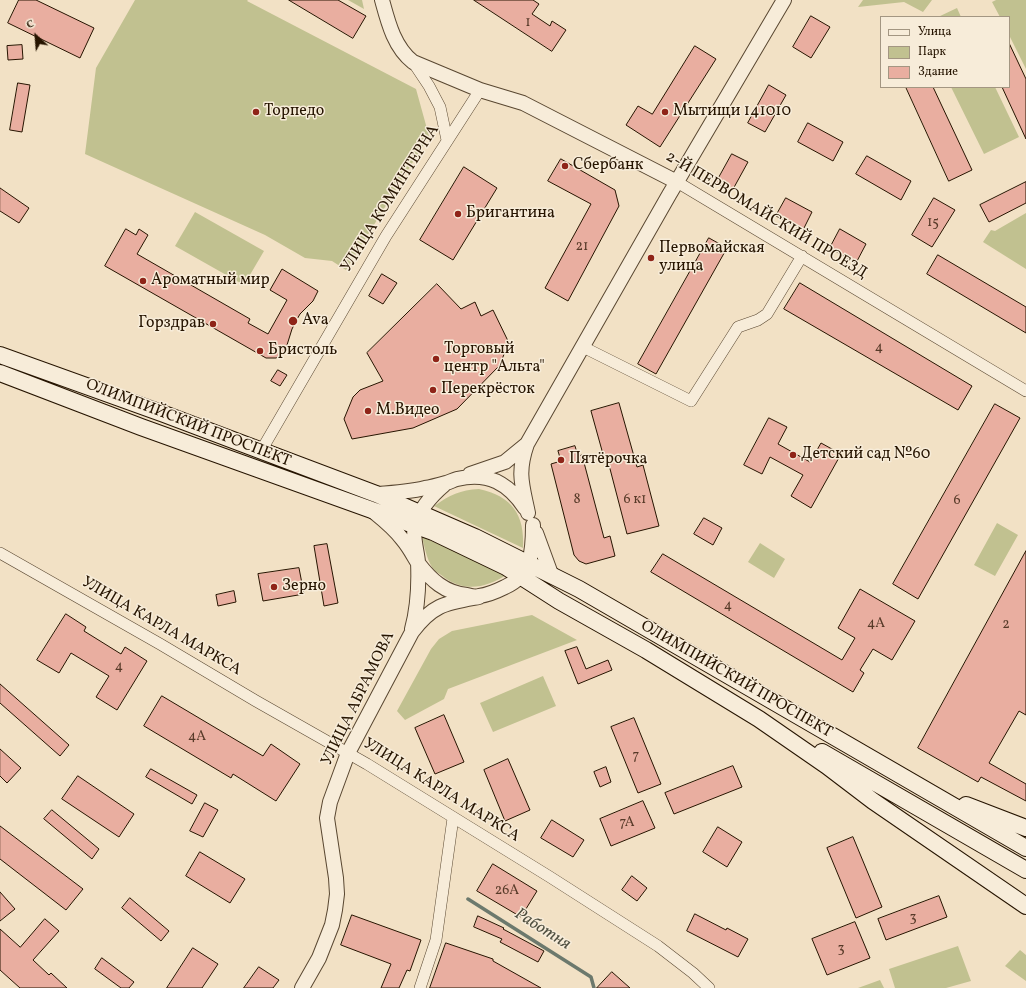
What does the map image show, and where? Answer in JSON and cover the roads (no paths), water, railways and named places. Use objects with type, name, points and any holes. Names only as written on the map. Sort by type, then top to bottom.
[{"type":"main road","name":"ОЛИМПИЙСКИЙ ПРОСПЕКТ","points":[[0,355],[376,494],[417,519],[433,532],[506,567],[551,574],[921,788]]},
{"type":"main road","name":"ОЛИМПИЙСКИЙ ПРОСПЕКТ","points":[[0,373],[129,423],[374,512],[417,519]]},
{"type":"main road","name":"ОЛИМПИЙСКИЙ ПРОСПЕКТ","points":[[525,570],[540,589],[646,650],[759,719]]},
{"type":"main road","points":[[759,719],[821,751],[1026,870]]},
{"type":"main road","points":[[759,719],[1026,906]]},
{"type":"main road","points":[[921,788],[1026,828]]},
{"type":"main road","points":[[921,788],[1026,848]]},
{"type":"street","points":[[382,0],[390,30],[407,57],[413,62],[429,86],[440,107],[447,140]]},
{"type":"street","points":[[525,570],[533,545],[530,519],[521,481],[520,468],[527,444],[677,182],[784,0]]},
{"type":"street","points":[[413,62],[480,90]]},
{"type":"street","name":"2-Й ПЕРВОМАЙСКИЙ ПРОЕЗД","points":[[480,90],[523,103],[677,182],[1026,391]]},
{"type":"street","name":"УЛИЦА КОМИНТЕРНА","points":[[261,451],[386,236],[480,90]]},
{"type":"street","points":[[582,347],[691,401],[738,327],[758,320],[767,314],[802,256]]},
{"type":"street","points":[[412,632],[416,616],[418,597],[418,562],[414,535],[417,519],[428,499],[452,481],[505,462],[527,444]]},
{"type":"street","name":"ОЛИМПИЙСКИЙ ПРОСПЕКТ","points":[[376,494],[403,492],[476,477],[491,478],[506,486],[519,498],[530,519],[551,574]]},
{"type":"street","name":"ОЛИМПИЙСКИЙ ПРОСПЕКТ","points":[[374,512],[404,540],[430,577],[440,586],[457,594],[479,596],[518,589],[540,589]]},
{"type":"street","name":"УЛИЦА КАРЛА МАРКСА","points":[[0,553],[348,753],[550,877],[658,946],[693,973],[709,988]]},
{"type":"street","name":"ОЛИМПИЙСКИЙ ПРОСПЕКТ","points":[[495,592],[512,584],[525,570]]},
{"type":"street","points":[[412,632],[422,618],[434,609],[449,602],[479,596]]},
{"type":"street","name":"УЛИЦА АБРАМОВА","points":[[302,988],[319,958],[332,925],[336,910],[336,878],[328,818],[330,802],[348,753],[412,632]]},
{"type":"street","points":[[420,988],[436,940],[453,818]]},
{"type":"waterway","name":"Работня","points":[[468,899],[591,977],[594,988]]},
{"type":"place","name":"Торпедо","points":[[256,112]]},
{"type":"place","name":"Мытищи 141010","points":[[665,112]]},
{"type":"place","name":"Сбербанк","points":[[565,166]]},
{"type":"place","name":"Бригантина","points":[[458,214]]},
{"type":"place","name":"Первомайская улица","points":[[651,258]]},
{"type":"place","name":"Ароматный мир","points":[[143,281]]},
{"type":"place","name":"Ava","points":[[293,321]]},
{"type":"place","name":"Горздрав","points":[[213,324]]},
{"type":"place","name":"Бристоль","points":[[260,351]]},
{"type":"place","name":"Торговый центр \"Альта\"","points":[[436,359]]},
{"type":"place","name":"Перекрёсток","points":[[433,390]]},
{"type":"place","name":"М.Видео","points":[[368,411]]},
{"type":"place","name":"Детский сад №60","points":[[793,455]]},
{"type":"place","name":"Пятёрочка","points":[[561,460]]},
{"type":"place","name":"Зерно","points":[[274,587]]}]
